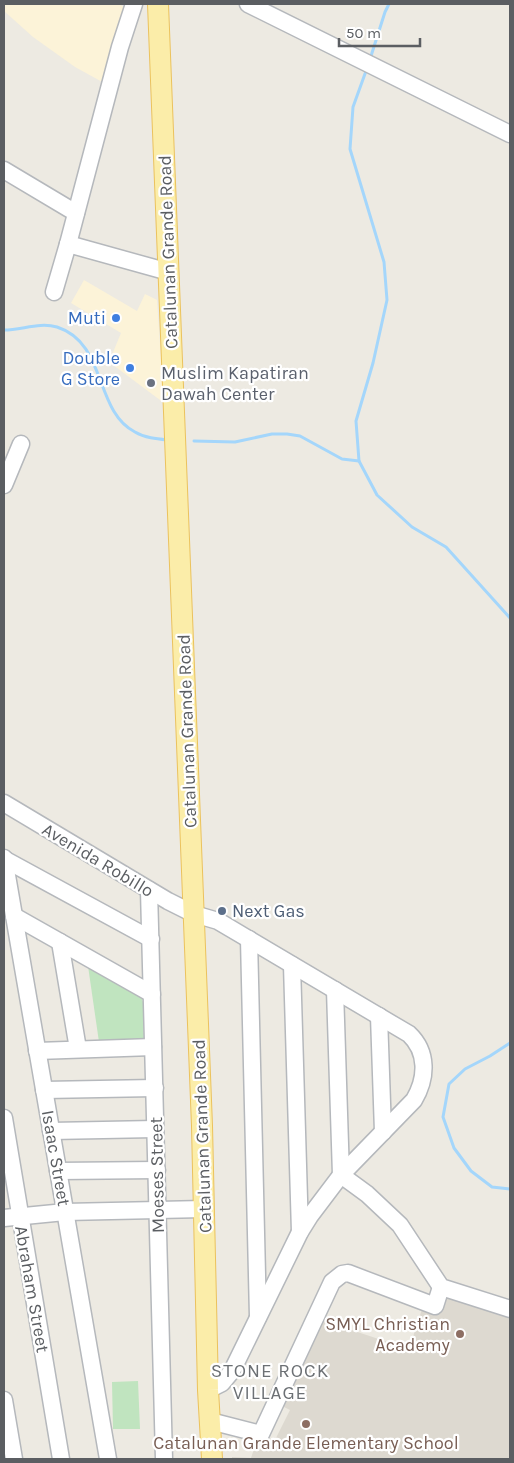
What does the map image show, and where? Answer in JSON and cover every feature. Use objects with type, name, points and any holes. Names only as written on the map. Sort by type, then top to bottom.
[{"type":"main road","name":"Catalunan Grande Road","points":[[158,4],[194,914],[208,1390],[212,1459]]},
{"type":"street","points":[[54,292],[120,47],[134,4]]},
{"type":"street","points":[[248,4],[510,134]]},
{"type":"street","points":[[4,170],[76,213]]},
{"type":"street","points":[[68,244],[169,272]]},
{"type":"street","points":[[4,485],[21,444]]},
{"type":"street","name":"Avenida Robillo","points":[[4,803],[181,909],[218,921],[409,1034],[416,1041],[423,1058],[424,1068],[420,1091],[414,1100],[341,1175],[319,1203],[300,1232],[258,1320],[226,1379],[208,1390]]},
{"type":"street","points":[[4,858],[151,939]]},
{"type":"street","name":"Isaac Street","points":[[4,858],[108,1459]]},
{"type":"street","name":"Moeses Street","points":[[150,890],[164,1459]]},
{"type":"street","points":[[14,916],[152,994]]},
{"type":"street","points":[[250,939],[258,1320]]},
{"type":"street","points":[[60,942],[78,1049]]},
{"type":"street","points":[[292,965],[300,1232]]},
{"type":"street","points":[[335,990],[341,1175],[383,1207],[400,1225],[440,1287],[510,1310]]},
{"type":"street","points":[[379,1016],[383,1132]]},
{"type":"street","points":[[37,1051],[153,1047]]},
{"type":"street","points":[[44,1090],[154,1088]]},
{"type":"street","name":"Abraham Street","points":[[4,1118],[61,1459]]},
{"type":"street","points":[[51,1131],[155,1128]]},
{"type":"street","points":[[58,1170],[156,1170]]},
{"type":"street","points":[[4,1218],[65,1212],[204,1209]]},
{"type":"street","points":[[210,1421],[261,1434],[336,1276],[348,1273],[435,1306],[440,1287]]},
{"type":"street","points":[[4,1400],[6,1426],[14,1459]]},
{"type":"shaded area","points":[[4,4],[119,4],[127,9],[106,84],[75,67],[33,37],[4,11]]},
{"type":"shaded area","points":[[84,280],[137,311],[145,294],[157,300],[164,403],[109,362],[121,333],[71,303]]},
{"type":"shaded area","points":[[447,1296],[510,1316],[510,1459],[232,1459],[232,1457],[251,1458],[257,1440],[276,1438],[290,1410],[282,1406],[318,1319],[409,1349],[423,1306],[442,1312]]},
{"type":"green space","points":[[88,966],[141,996],[143,1002],[144,1041],[99,1042]]},
{"type":"green space","points":[[138,1381],[140,1429],[113,1429],[112,1382]]},
{"type":"waterway","points":[[371,56],[389,4]]},
{"type":"waterway","points":[[366,71],[353,107],[350,149],[384,262],[387,300],[373,363],[356,421],[359,461],[377,495],[412,527],[446,547],[510,618]]},
{"type":"waterway","points":[[4,330],[50,326],[57,327],[73,335],[85,347],[105,394],[122,422],[143,436],[168,440]]},
{"type":"waterway","points":[[194,441],[235,442],[272,434],[287,434],[300,436],[342,459],[359,461]]},
{"type":"waterway","points":[[510,1043],[465,1069],[449,1084],[443,1117],[454,1148],[471,1171],[492,1187],[510,1189]]},
{"type":"place","name":"Muti","points":[[116,318]]},
{"type":"place","name":"Double G Store","points":[[130,368]]},
{"type":"place","name":"Muslim Kapatiran Dawah Center","points":[[151,383]]},
{"type":"place","name":"Next Gas","points":[[222,911]]},
{"type":"place","name":"SMYL Christian Academy","points":[[460,1334]]},
{"type":"place","name":"Catalunan Grande Elementary School","points":[[306,1424]]},
{"type":"district","name":"STONE ROCK VILLAGE","points":[[270,1382]]}]
